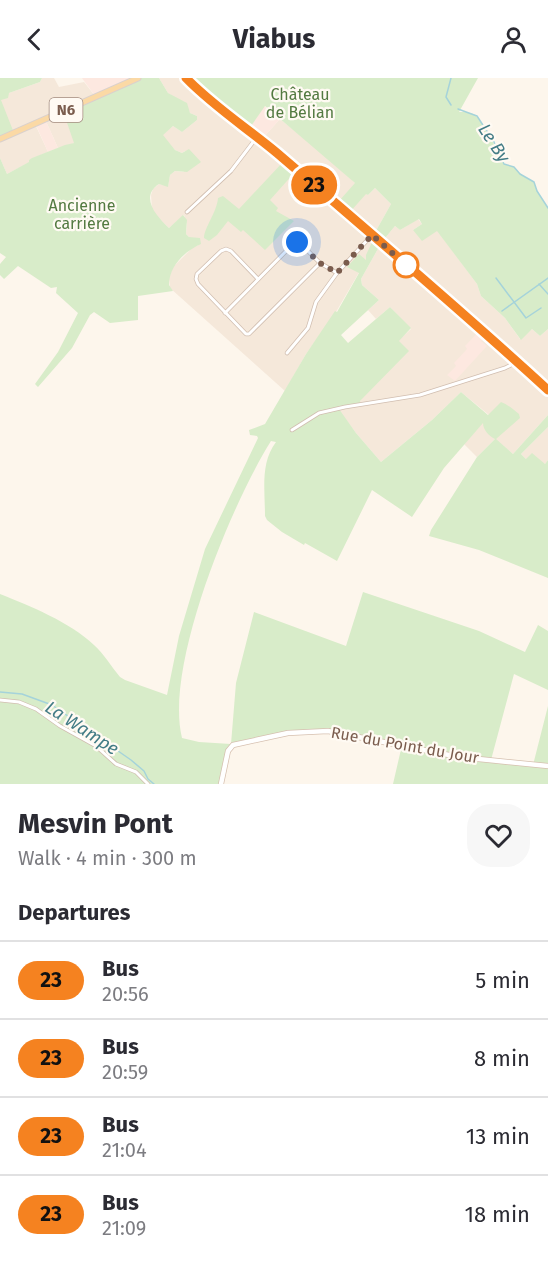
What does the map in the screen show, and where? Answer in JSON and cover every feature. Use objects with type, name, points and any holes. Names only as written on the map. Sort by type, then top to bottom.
[{"type":"main road","name":"N6","points":[[0,139],[138,78]]},
{"type":"street","points":[[186,78],[202,94],[257,137],[372,235],[548,390]]},
{"type":"street","points":[[187,212],[231,171],[257,137]]},
{"type":"street","points":[[287,353],[308,328],[316,302],[330,279],[372,235]]},
{"type":"street","points":[[225,312],[296,243],[300,243],[320,263],[337,273]]},
{"type":"street","points":[[258,279],[231,251],[226,249],[222,250],[197,274],[197,282],[246,334],[249,334],[320,263]]},
{"type":"street","points":[[292,430],[319,413],[420,396],[506,368],[517,362]]},
{"type":"street","points":[[0,700],[19,702],[36,709],[60,726],[96,746],[116,764],[136,772],[148,784]]},
{"type":"street","name":"Rue du Point du Jour","points":[[221,784],[228,751],[233,745],[273,735],[308,731],[342,733],[459,757],[548,766]]},
{"type":"shaded area","points":[[42,78],[54,78],[59,87],[84,82],[95,96],[74,138],[75,143],[58,148],[45,119],[35,124],[48,152],[29,160],[30,162],[7,174],[0,158],[0,100],[9,93],[40,82]]},
{"type":"shaded area","points":[[82,78],[138,78],[95,96]]},
{"type":"shaded area","points":[[159,78],[186,78],[261,140],[280,119],[326,156],[368,195],[375,188],[391,204],[373,236],[381,243],[395,226],[400,230],[418,219],[422,224],[413,230],[437,230],[477,284],[481,296],[505,318],[520,339],[532,329],[540,336],[548,329],[548,415],[513,454],[495,439],[477,457],[464,444],[489,415],[461,392],[432,420],[381,462],[338,409],[360,401],[398,341],[411,329],[390,307],[376,319],[368,310],[379,300],[362,285],[361,279],[379,247],[373,241],[368,257],[336,312],[306,354],[285,391],[170,288],[171,269],[194,246],[198,246],[186,234],[187,224],[184,215],[169,228],[155,215],[151,195],[153,189],[159,184],[168,186],[170,175],[175,171],[184,172],[185,151],[182,153],[175,150],[162,135],[173,126],[182,132],[197,120],[197,116],[190,113],[185,102],[168,93]]},
{"type":"shaded area","points":[[264,106],[280,119],[261,140],[249,129]]},
{"type":"shaded area","points":[[45,119],[58,148],[48,152],[35,123]]},
{"type":"shaded area","points":[[481,329],[486,334],[481,341],[487,346],[455,381],[447,375],[467,349],[465,346]]},
{"type":"shaded area","points":[[548,427],[548,460],[545,464],[526,459],[521,454]]},
{"type":"green space","points":[[0,78],[42,78],[40,82],[9,93],[8,98],[1,100],[14,133],[0,139]]},
{"type":"green space","name":"Ancienne carrière","points":[[138,78],[159,78],[168,93],[187,103],[190,113],[197,116],[197,120],[182,132],[173,126],[163,135],[175,150],[182,153],[189,149],[201,162],[187,172],[175,171],[170,175],[168,187],[159,184],[153,189],[150,201],[155,213],[169,228],[183,215],[187,220],[186,234],[189,237],[200,238],[201,244],[184,255],[175,266],[169,285],[173,291],[138,296],[138,320],[110,323],[94,312],[90,315],[72,348],[38,387],[35,384],[58,352],[78,313],[56,293],[57,287],[51,288],[18,266],[4,279],[0,275],[0,264],[6,257],[0,253],[0,158],[7,174],[32,158],[74,143],[63,111]]},
{"type":"green space","name":"Château de Bélian","points":[[186,78],[478,78],[459,112],[471,113],[477,117],[489,133],[504,164],[514,167],[520,174],[534,182],[548,208],[548,329],[540,336],[532,329],[521,340],[505,318],[481,296],[477,284],[437,231],[422,241],[413,230],[422,224],[419,219],[400,230],[395,226],[381,243],[379,238],[373,236],[391,204],[375,188],[368,195],[366,194],[350,212],[339,201],[355,183],[265,106],[249,129]]},
{"type":"green space","points":[[283,162],[295,172],[270,200],[278,208],[276,211],[294,221],[265,250],[243,230],[241,232],[228,221],[209,241],[204,238],[218,198],[223,196],[239,209]]},
{"type":"green space","points":[[373,240],[379,247],[361,279],[362,285],[379,300],[341,335],[348,343],[390,307],[411,328],[399,341],[409,351],[360,401],[360,405],[339,409],[381,462],[432,420],[461,392],[488,415],[501,402],[519,414],[520,418],[496,439],[513,454],[548,415],[548,427],[521,454],[526,459],[532,453],[545,464],[548,460],[548,578],[479,550],[429,536],[477,457],[495,439],[484,428],[483,423],[444,468],[412,517],[372,490],[337,561],[305,543],[304,545],[267,520],[265,516],[265,468],[276,442],[271,441],[238,503],[221,543],[192,629],[183,670],[179,707],[182,738],[199,742],[231,744],[236,683],[254,612],[346,646],[363,592],[479,631],[525,652],[538,625],[548,631],[548,690],[514,674],[491,760],[533,765],[548,706],[548,784],[393,784],[402,745],[359,736],[308,731],[231,747],[221,784],[0,784],[0,701],[26,705],[0,700],[0,594],[49,615],[73,629],[98,649],[120,677],[167,695],[179,636],[205,549],[258,438],[250,435],[249,430],[265,424],[306,354],[335,311],[337,312],[359,273],[347,267],[359,254],[366,260]]},
{"type":"waterway","name":"Le By","points":[[451,78],[446,97],[451,105]]},
{"type":"waterway","name":"Le By","points":[[458,109],[477,116],[494,142],[504,164],[514,167],[520,174],[534,182],[548,208]]},
{"type":"waterway","points":[[496,278],[526,318],[541,308]]},
{"type":"waterway","points":[[502,311],[548,278]]},
{"type":"waterway","points":[[539,284],[548,294]]},
{"type":"waterway","name":"La Wampe","points":[[0,692],[22,694],[52,705],[131,760],[154,784]]},
{"type":"bus line","name":"23","points":[[186,78],[202,94],[249,129],[449,301],[548,390]]},
{"type":"route","points":[[297,242],[320,263],[337,273],[372,235],[406,265]]}]
